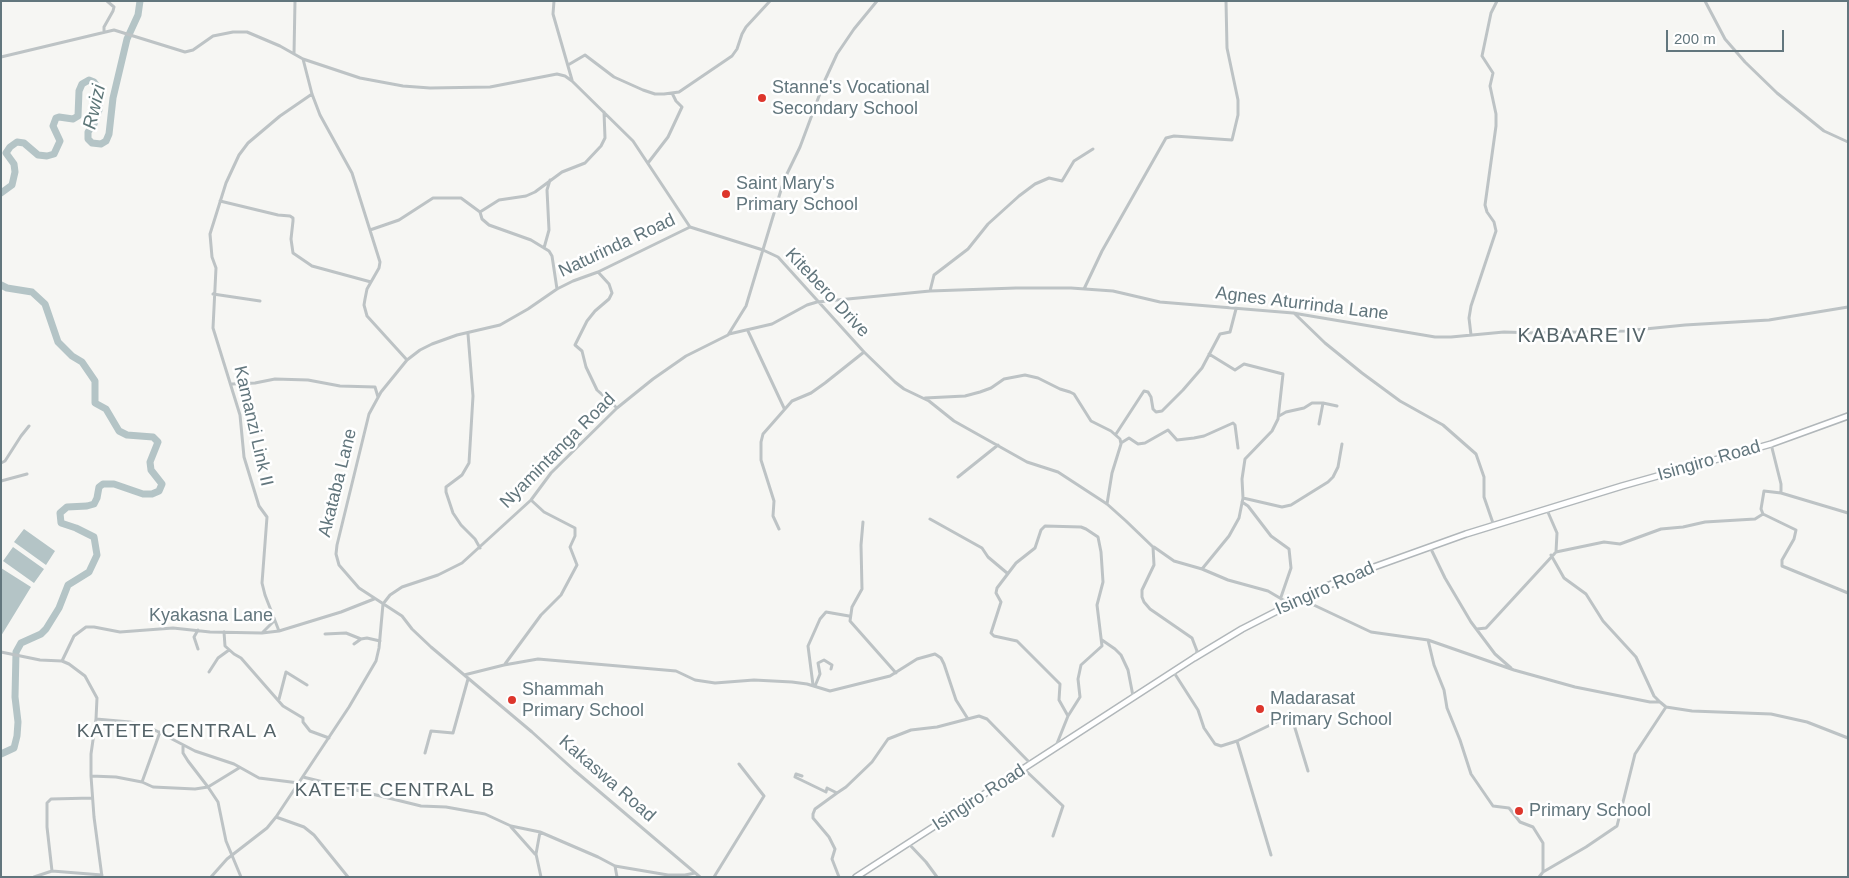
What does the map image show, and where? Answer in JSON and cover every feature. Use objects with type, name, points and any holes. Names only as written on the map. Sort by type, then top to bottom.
[{"type":"main road","name":"Isingiro Road","points":[[856,877],[1032,764],[1133,696],[1242,629],[1290,604],[1374,566],[1430,547],[1622,486],[1771,444],[1848,416]]},
{"type":"street","points":[[104,32],[104,27],[114,11],[114,7],[107,1]]},
{"type":"street","points":[[294,54],[295,1]]},
{"type":"street","points":[[554,1],[554,19],[572,81]]},
{"type":"street","points":[[568,65],[585,55],[614,77],[655,94],[679,92],[732,56],[746,27],[770,1]]},
{"type":"street","points":[[1084,289],[1102,251],[1166,138],[1174,136],[1232,140],[1238,115],[1238,100],[1227,48],[1226,1]]},
{"type":"street","points":[[1471,335],[1469,318],[1471,306],[1496,231],[1494,222],[1485,205],[1496,126],[1496,114],[1490,86],[1493,73],[1482,56],[1491,13],[1497,1]]},
{"type":"street","points":[[1706,1],[1725,39],[1745,62],[1777,93],[1824,131],[1848,142]]},
{"type":"street","points":[[728,335],[746,306],[784,180],[800,146],[825,80],[837,54],[875,2]]},
{"type":"street","points":[[1,58],[114,30],[186,52],[193,50],[213,36],[234,32],[247,32],[272,42],[303,59],[360,78],[421,87],[490,87],[557,74],[565,76],[572,81],[633,141],[690,227]]},
{"type":"street","points":[[303,59],[312,94],[325,126],[352,173],[380,262],[379,268],[367,288],[364,306],[367,316],[407,360]]},
{"type":"street","points":[[648,163],[668,137],[682,107],[672,93]]},
{"type":"street","name":"Kamanzi Link II","points":[[278,631],[262,583],[267,517],[259,506],[244,457],[240,415],[232,384],[213,328],[216,268],[212,257],[210,234],[233,166],[248,143],[280,116],[312,94]]},
{"type":"street","points":[[480,212],[499,200],[526,196],[535,192],[562,172],[585,163],[600,146],[604,138],[606,129],[604,112]]},
{"type":"street","points":[[930,291],[934,275],[968,249],[988,224],[1019,196],[1035,184],[1049,178],[1062,181],[1074,161],[1093,149]]},
{"type":"street","points":[[544,248],[549,230],[547,190],[550,180]]},
{"type":"street","points":[[370,230],[399,220],[433,198],[461,198],[480,212],[482,219],[489,226],[515,233],[544,248],[552,256],[557,290]]},
{"type":"street","points":[[220,202],[290,216],[293,218],[293,253],[312,266],[371,282]]},
{"type":"street","name":"Kitebero Drive","points":[[690,227],[763,250],[778,257],[864,352],[904,389],[924,398],[954,421],[1034,465],[1058,472],[1107,504],[1153,547],[1174,561],[1202,569],[1218,577],[1261,588],[1281,597],[1290,604]]},
{"type":"street","name":"Naturinda Road","points":[[468,334],[500,325],[528,310],[573,281],[598,272],[690,227]]},
{"type":"street","points":[[598,272],[609,284],[612,293],[609,299],[587,321],[575,345],[582,351],[586,367],[597,390],[617,408]]},
{"type":"street","name":"Agnes Aturrinda Lane","points":[[728,335],[772,324],[817,302],[930,291],[1016,288],[1113,290],[1160,302],[1236,310],[1294,313],[1435,337],[1504,332],[1625,331],[1769,320],[1848,307]]},
{"type":"street","points":[[214,294],[260,301]]},
{"type":"street","points":[[1116,434],[1144,391],[1148,392],[1151,397],[1153,410],[1156,412],[1162,411],[1202,368],[1213,344],[1220,334],[1230,332],[1236,310]]},
{"type":"street","points":[[1294,313],[1325,343],[1362,373],[1400,401],[1443,425],[1476,454],[1484,477],[1484,497],[1494,526]]},
{"type":"street","points":[[748,331],[784,408]]},
{"type":"street","points":[[468,334],[473,396],[468,463],[462,475],[446,487],[446,492],[453,514],[475,539],[480,548]]},
{"type":"street","name":"Akataba Lane","points":[[383,604],[359,588],[346,575],[339,565],[336,554],[369,414],[378,397],[407,360],[432,344],[457,335],[468,334]]},
{"type":"street","name":"Nyamintanga Road","points":[[383,604],[390,594],[402,587],[438,575],[454,567],[480,548],[531,500],[551,473],[617,408],[686,356],[728,335]]},
{"type":"street","points":[[779,529],[773,516],[774,501],[761,460],[763,434],[792,401],[811,393],[825,384],[864,352]]},
{"type":"street","points":[[1202,569],[1229,536],[1239,518],[1243,500],[1242,479],[1245,459],[1272,431],[1278,416],[1283,374],[1244,364],[1235,370],[1209,354]]},
{"type":"street","points":[[924,398],[965,396],[991,388],[1004,379],[1025,374],[1074,394],[1090,421],[1116,434],[1121,443],[1112,473],[1107,504]]},
{"type":"street","points":[[232,384],[275,378],[308,380],[340,386],[375,386],[378,397]]},
{"type":"street","points":[[1278,416],[1312,404],[1323,403],[1337,406]]},
{"type":"street","points":[[1319,424],[1323,403]]},
{"type":"street","points":[[1121,443],[1129,438],[1138,444],[1145,443],[1168,430],[1177,440],[1194,438],[1234,423],[1238,448]]},
{"type":"street","points":[[1,463],[5,462],[21,436],[30,426]]},
{"type":"street","points":[[1243,500],[1282,507],[1291,506],[1333,477],[1338,467],[1342,444]]},
{"type":"street","points":[[1771,444],[1781,484],[1781,493]]},
{"type":"street","points":[[958,477],[998,445]]},
{"type":"street","points":[[1,480],[27,474]]},
{"type":"street","points":[[1848,512],[1781,493],[1764,492],[1761,509],[1763,514],[1796,530],[1794,539],[1782,560],[1782,566],[1848,593]]},
{"type":"street","points":[[504,665],[541,616],[561,595],[577,564],[570,547],[575,536],[575,528],[544,512],[531,500]]},
{"type":"street","points":[[1243,500],[1271,536],[1289,549],[1291,568],[1281,597]]},
{"type":"street","points":[[1547,510],[1557,533],[1556,552]]},
{"type":"street","points":[[1477,630],[1486,628],[1556,552],[1604,542],[1620,544],[1661,529],[1683,527],[1704,522],[1755,519],[1763,514]]},
{"type":"street","points":[[930,519],[980,547],[988,557],[1008,573]]},
{"type":"street","points":[[863,522],[861,545],[862,588],[849,616],[851,624],[896,673]]},
{"type":"street","points":[[1055,747],[1068,716],[1080,698],[1078,679],[1081,665],[1101,648],[1102,640],[1097,605],[1103,582],[1102,552],[1098,537],[1081,527],[1045,526],[1041,530],[1034,548],[1008,573],[997,588],[996,593],[1001,602],[991,633],[994,636],[1018,641],[1057,680],[1060,687],[1058,700],[1068,716]]},
{"type":"street","points":[[1153,547],[1154,565],[1142,590],[1142,597],[1150,609],[1192,638],[1197,651],[1194,658]]},
{"type":"street","points":[[1430,547],[1457,600],[1477,630],[1495,654],[1514,670]]},
{"type":"street","points":[[1552,555],[1564,578],[1586,594],[1603,621],[1636,657],[1654,696],[1666,707],[1692,711],[1771,714],[1807,722],[1848,738]]},
{"type":"street","name":"Kyakasna Lane","points":[[62,661],[74,636],[86,627],[94,626],[120,632],[172,628],[262,633],[278,631],[340,612],[374,599]]},
{"type":"street","points":[[1301,599],[1371,632],[1428,640],[1514,670],[1575,687],[1650,702],[1660,702]]},
{"type":"street","points":[[211,877],[232,856],[257,837],[276,817],[349,707],[376,661],[380,641],[383,604]]},
{"type":"street","name":"Kakaswa Road","points":[[383,604],[402,616],[431,647],[700,877]]},
{"type":"street","points":[[814,686],[808,646],[820,619],[826,612],[849,616]]},
{"type":"street","points":[[262,633],[274,621]]},
{"type":"street","points":[[198,630],[194,637],[198,649]]},
{"type":"street","points":[[224,632],[225,646],[241,658],[283,706],[303,718],[303,722],[310,731],[329,738]]},
{"type":"street","points":[[325,634],[346,633],[361,639]]},
{"type":"street","points":[[354,644],[361,639],[367,638],[380,641]]},
{"type":"street","points":[[1102,640],[1115,648],[1121,655],[1128,670],[1133,696]]},
{"type":"street","points":[[1428,640],[1434,665],[1444,690],[1447,708],[1460,740],[1470,774],[1493,806],[1509,808],[1520,822],[1533,827],[1543,843],[1543,872]]},
{"type":"street","points":[[209,672],[218,658],[230,650]]},
{"type":"street","points":[[1,652],[23,657],[62,661],[85,676],[97,698],[91,754],[91,776],[102,876],[52,871],[34,877]]},
{"type":"street","points":[[464,675],[538,659],[676,671],[695,680],[715,683],[768,680],[814,686],[830,691],[886,677],[896,673],[905,665],[931,654],[938,656],[947,672],[956,700],[968,719]]},
{"type":"street","points":[[814,686],[820,674],[818,663],[824,660],[832,665],[830,669]]},
{"type":"street","points":[[1173,671],[1198,710],[1204,728],[1215,744],[1221,746],[1237,741],[1291,715],[1308,772]]},
{"type":"street","points":[[279,700],[286,672],[307,686]]},
{"type":"street","points":[[425,753],[431,731],[453,733],[468,679]]},
{"type":"street","points":[[1539,877],[1543,872],[1617,826],[1635,754],[1666,707]]},
{"type":"street","points":[[839,877],[832,859],[835,849],[813,814],[815,809],[846,787],[872,762],[888,739],[911,730],[937,727],[979,716],[987,719],[1032,764]]},
{"type":"street","points":[[96,719],[130,722],[149,727],[182,745],[207,756],[234,764],[259,778],[299,783]]},
{"type":"street","points":[[142,782],[160,732]]},
{"type":"street","points":[[1237,741],[1271,855]]},
{"type":"street","points":[[182,745],[188,761],[218,802],[226,841],[241,877]]},
{"type":"street","points":[[714,877],[764,796],[739,764]]},
{"type":"street","points":[[91,776],[116,777],[142,782],[153,787],[172,786],[184,789],[208,786],[239,768]]},
{"type":"street","points":[[1024,769],[1063,806],[1053,836]]},
{"type":"street","points":[[802,776],[796,774],[795,777],[826,792],[827,788],[838,793]]},
{"type":"street","points":[[302,777],[421,806],[472,810],[511,826],[540,832],[614,866],[668,875],[695,873]]},
{"type":"street","points":[[52,871],[47,827],[47,803],[51,800],[92,798]]},
{"type":"street","points":[[276,817],[298,824],[314,835],[348,877]]},
{"type":"street","points":[[511,826],[536,854]]},
{"type":"street","points":[[540,832],[536,854],[540,876]]},
{"type":"street","points":[[908,844],[926,862],[937,877]]},
{"type":"street","points":[[614,866],[617,877]]},
{"type":"shaded area","points":[[24,529],[55,551],[46,565],[14,542]]},
{"type":"shaded area","points":[[13,547],[44,569],[34,583],[3,561]]},
{"type":"shaded area","points":[[1,568],[31,587],[1,636]]},
{"type":"waterway","name":"Rwizi","points":[[1,193],[12,185],[15,172],[14,164],[6,153],[10,147],[17,142],[24,143],[38,155],[47,156],[54,154],[60,141],[53,126],[56,118],[73,119],[78,116],[79,91],[82,84],[89,80],[94,82],[99,89],[99,110],[94,124],[88,132],[88,139],[92,143],[101,144],[106,141],[109,134],[113,98],[127,39],[138,15],[140,1]]},
{"type":"waterway","name":"Rwizi","points":[[1,285],[7,288],[32,292],[45,304],[58,342],[72,356],[82,362],[95,381],[95,403],[106,409],[119,431],[127,435],[153,437],[158,442],[150,462],[151,470],[162,484],[159,491],[152,494],[143,494],[114,484],[103,484],[99,487],[94,504],[67,507],[60,513],[61,523],[94,537],[97,555],[89,572],[68,585],[59,608],[46,629],[41,634],[21,643],[16,652],[15,697],[18,722],[17,736],[14,748],[1,754]]},
{"type":"place","name":"Stanne's Vocational Secondary School","points":[[762,98]]},
{"type":"place","name":"Saint Mary's Primary School","points":[[726,194]]},
{"type":"place","name":"Shammah Primary School","points":[[512,700]]},
{"type":"place","name":"Madarasat Primary School","points":[[1260,709]]},
{"type":"place","name":"Primary School","points":[[1519,811]]},
{"type":"district","name":"KABAARE IV","points":[[1582,336]]},
{"type":"district","name":"KATETE CENTRAL A","points":[[177,732]]},
{"type":"district","name":"KATETE CENTRAL B","points":[[395,791]]}]
